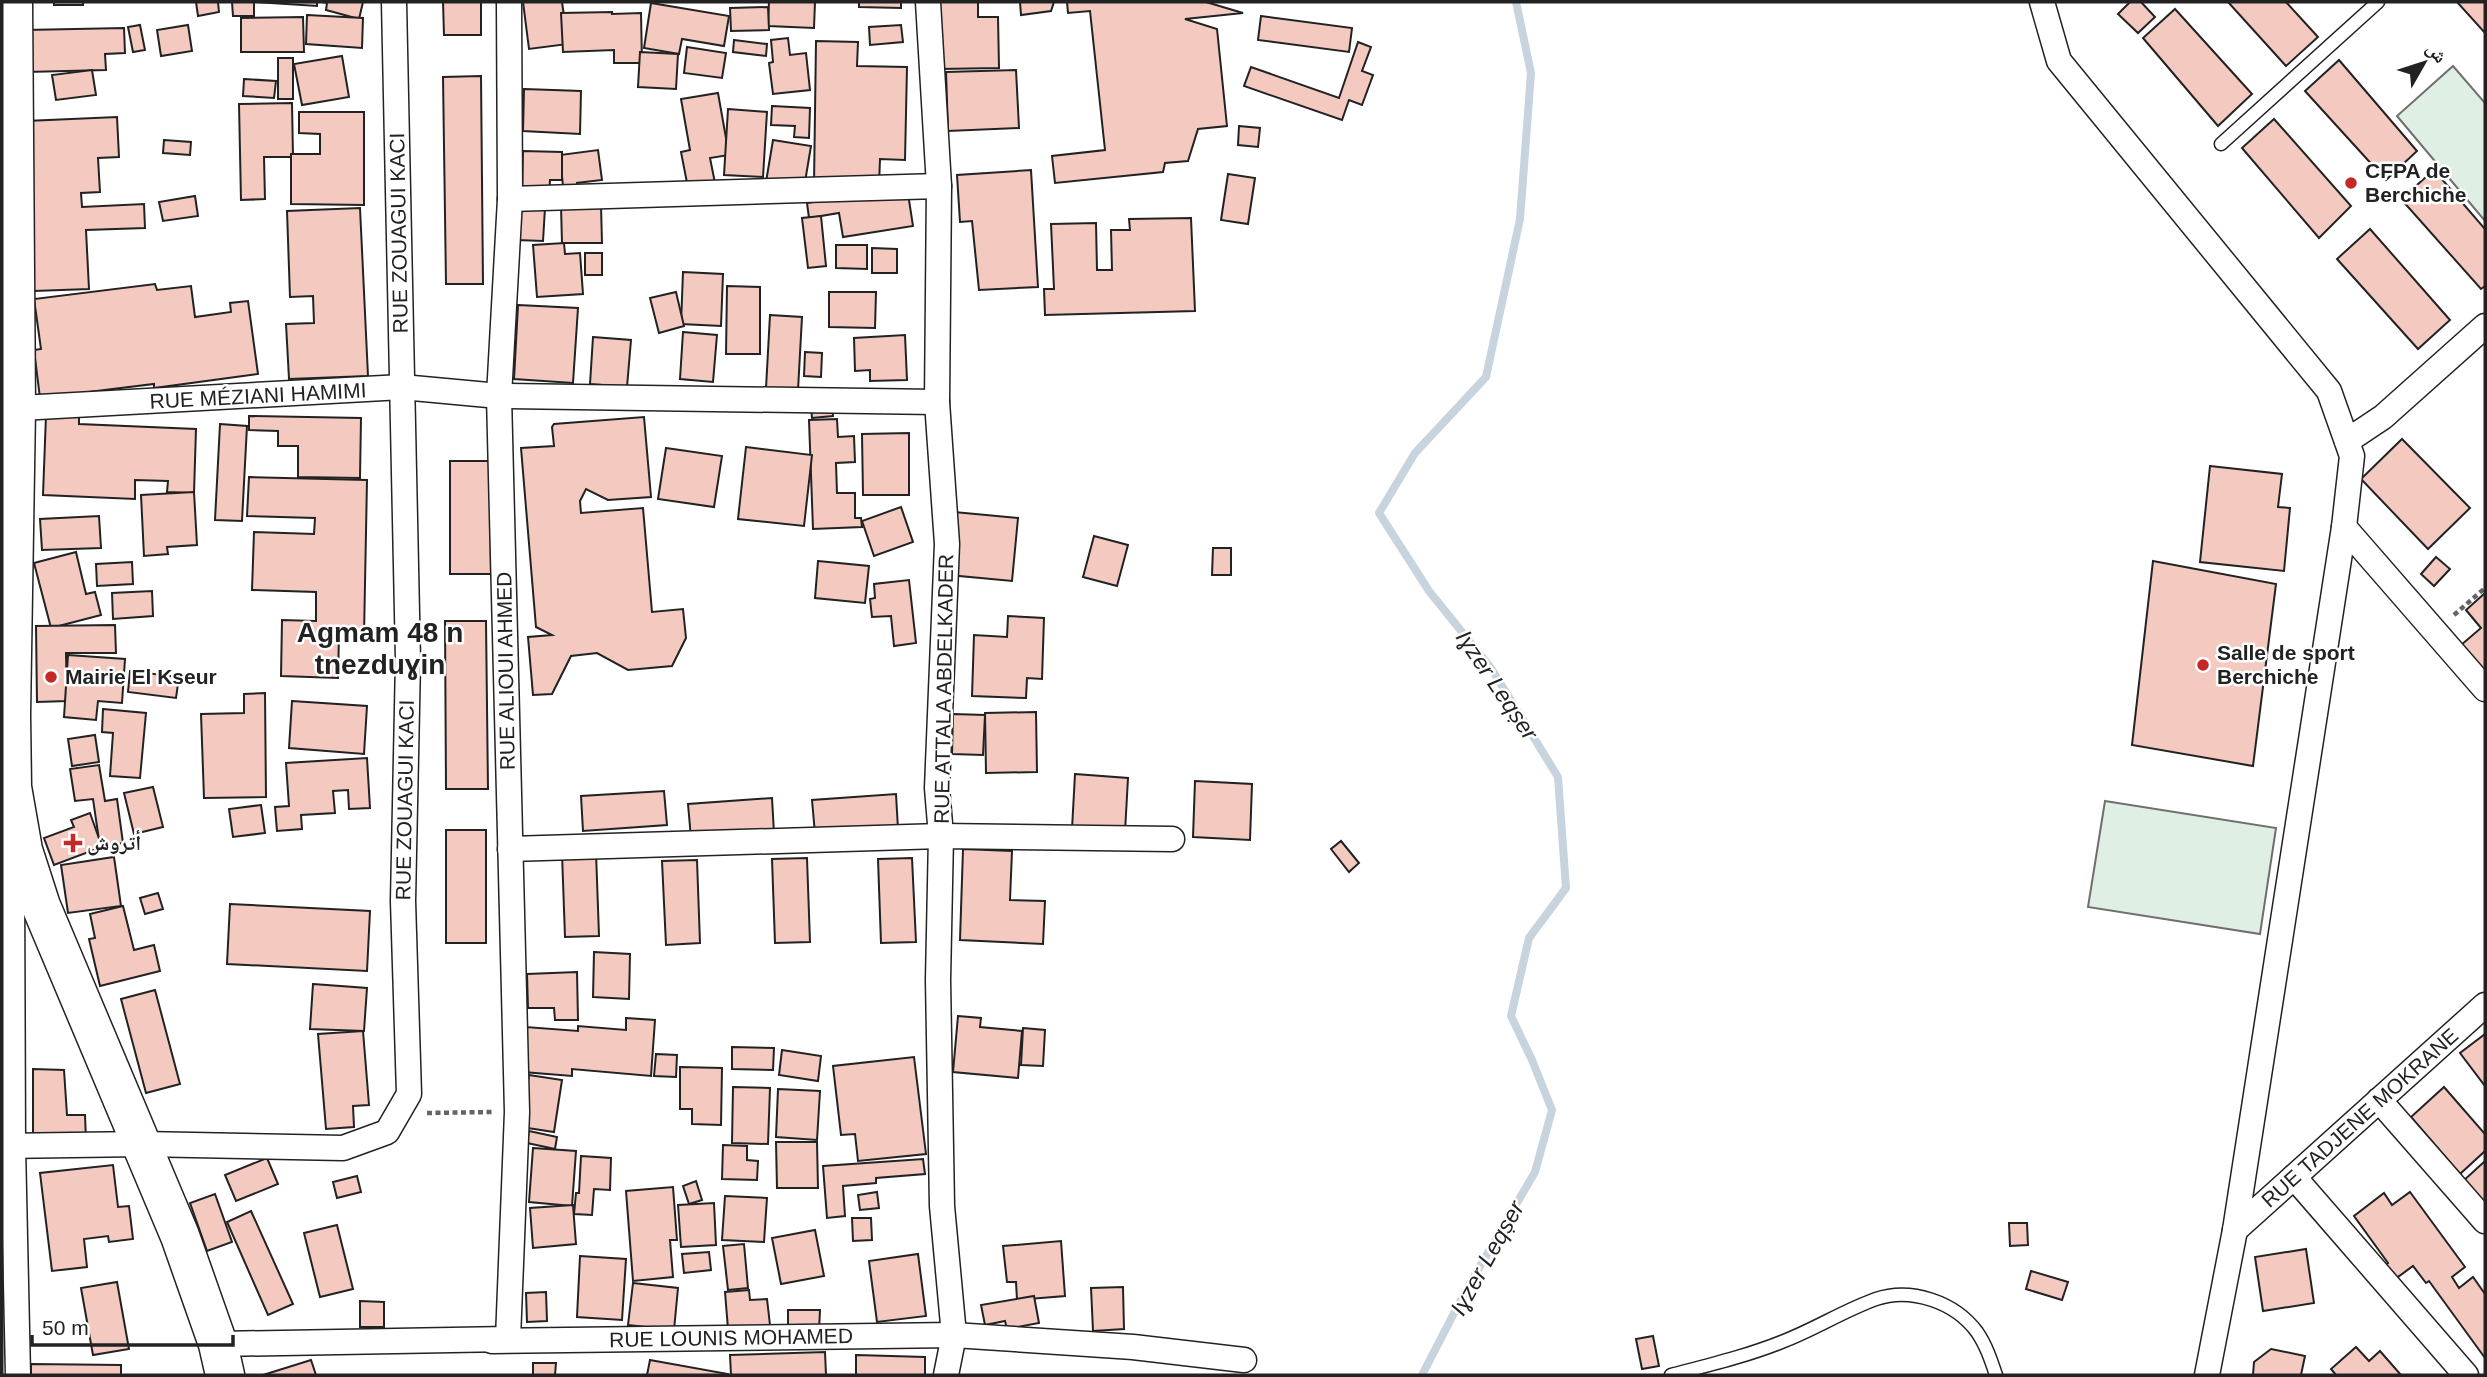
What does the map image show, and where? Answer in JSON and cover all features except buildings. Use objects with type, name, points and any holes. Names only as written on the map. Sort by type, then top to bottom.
[{"type":"main road","points":[[13,2],[9,409],[11,715],[15,800],[23,850],[41,906],[180,1236],[225,1354]]},
{"type":"street","name":"RUE ZOUAGUI KACI","points":[[7,1146],[142,1144],[343,1147],[387,1132],[409,1094],[403,901],[408,660],[394,2]]},
{"type":"street","name":"RUE ALIOUI AHMED","points":[[225,1354],[508,1339],[517,1112],[499,396],[510,199],[509,2]]},
{"type":"street","name":"RUE ATTALA ABDELKADER","points":[[928,2],[939,186],[937,402],[947,544],[937,788],[941,836],[938,980],[942,1206],[954,1335],[946,1375]]},
{"type":"street","points":[[2042,2],[2059,61],[2329,391],[2352,456],[2344,527],[2235,1230],[2207,1375]]},
{"type":"street","points":[[510,199],[939,186]]},
{"type":"street","points":[[2347,440],[2383,417],[2485,326]]},
{"type":"street","name":"RUE MÉZIANI HAMIMI","points":[[9,409],[402,387],[499,396],[937,402]]},
{"type":"street","points":[[2344,527],[2485,689]]},
{"type":"street","points":[[2,831],[12,876],[7,1146],[13,1374]]},
{"type":"street","points":[[510,849],[941,836],[1172,839]]},
{"type":"street","name":"RUE TADJENE MOKRANE","points":[[2235,1230],[2485,1005]]},
{"type":"street","points":[[2379,1100],[2485,1222]]},
{"type":"street","points":[[2294,1177],[2466,1375]]},
{"type":"street","name":"RUE LOUNIS MOHAMED","points":[[225,1354],[954,1335],[1133,1347],[1244,1360]]},
{"type":"lane","points":[[2221,144],[2378,2]]},
{"type":"lane","points":[[1671,1375],[1756,1352],[1878,1298],[1905,1294],[1932,1299],[1956,1312],[1976,1331],[1996,1375]]},
{"type":"path","points":[[2436,631],[2485,588]]},
{"type":"path","points":[[398,1113],[517,1112]]},
{"type":"green space","points":[[2453,66],[2485,103],[2485,221],[2397,116]]},
{"type":"green space","points":[[2105,801],[2276,828],[2260,934],[2088,907]]},
{"type":"waterway","name":"Iɣzer Leqṣer","points":[[1422,1375],[1465,1292],[1535,1172],[1552,1110],[1511,1016],[1529,938],[1566,888],[1558,777],[1491,668],[1429,591],[1379,513],[1415,453],[1486,377],[1520,219],[1531,73],[1516,2]]},
{"type":"place","name":"CFPA de Berchiche","points":[[2351,183]]},
{"type":"place","name":"Salle de sport Berchiche","points":[[2203,665]]},
{"type":"place","name":"Mairie El Kseur","points":[[51,677]]},
{"type":"place","name":"أتروش","points":[[73,843]]},
{"type":"district","name":"Agmam 48 n tnezduɣin","points":[[380,648]]}]
